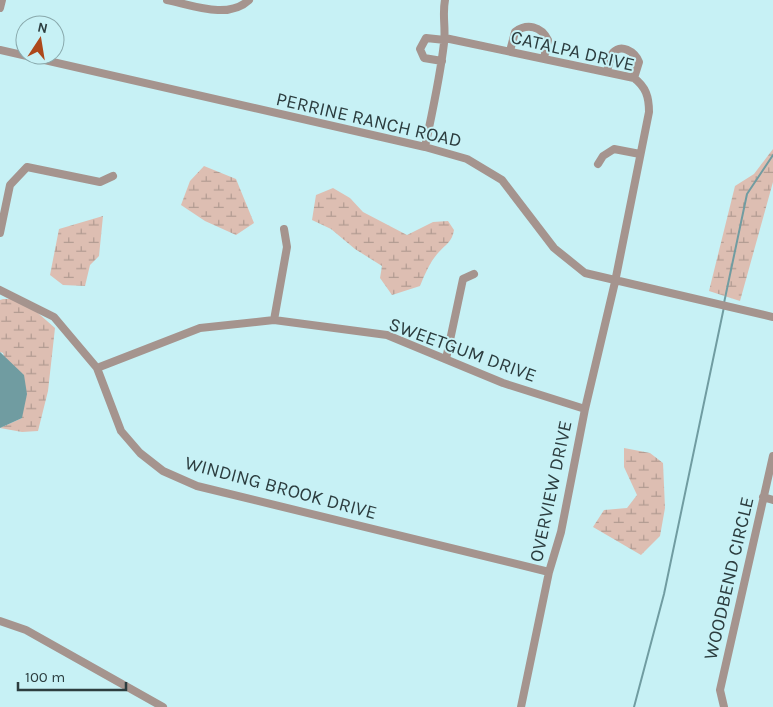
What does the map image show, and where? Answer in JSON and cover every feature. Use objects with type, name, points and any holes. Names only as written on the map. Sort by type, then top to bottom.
[{"type":"street","points":[[0,8],[2,0]]},
{"type":"street","points":[[167,0],[215,10],[233,9],[249,0]]},
{"type":"street","points":[[425,147],[442,62],[445,39],[442,13],[445,0]]},
{"type":"street","points":[[510,51],[515,32],[522,28],[535,28],[543,32],[548,40],[544,58]]},
{"type":"street","name":"CATALPA DRIVE","points":[[442,62],[424,58],[420,49],[426,38],[445,39],[607,71],[634,78],[646,90],[649,101],[615,282]]},
{"type":"street","name":"PERRINE RANCH ROAD","points":[[0,50],[425,147],[467,159],[502,180],[554,248],[585,273],[615,282],[773,317]]},
{"type":"street","points":[[607,71],[612,54],[619,50],[627,50],[636,55],[639,62],[634,78]]},
{"type":"street","points":[[598,164],[603,156],[614,149],[640,154]]},
{"type":"street","points":[[0,233],[10,185],[27,168],[100,182],[113,176]]},
{"type":"street","points":[[274,320],[287,247],[284,229]]},
{"type":"street","points":[[446,359],[463,279],[474,274]]},
{"type":"street","name":"OVERVIEW DRIVE","points":[[521,707],[549,572],[561,532],[585,409],[615,282]]},
{"type":"street","name":"WINDING BROOK DRIVE","points":[[0,290],[54,317],[97,368],[121,432],[140,453],[163,471],[197,486],[549,572]]},
{"type":"street","name":"SWEETGUM DRIVE","points":[[97,368],[200,328],[274,320],[386,335],[504,383],[585,409]]},
{"type":"street","name":"WOODBEND CIRCLE","points":[[724,707],[720,690],[773,456]]},
{"type":"street","points":[[763,496],[773,500]]},
{"type":"street","points":[[0,620],[26,630],[164,707]]},
{"type":"green space","points":[[773,149],[773,182],[740,301],[709,291],[735,186],[754,174]]},
{"type":"green space","points":[[204,166],[236,179],[254,223],[236,235],[205,221],[181,205],[190,181]]},
{"type":"green space","points":[[333,188],[350,198],[363,212],[407,235],[433,222],[448,221],[454,230],[452,237],[433,260],[420,286],[392,295],[380,278],[382,266],[355,249],[331,229],[312,220],[316,195]]},
{"type":"green space","points":[[103,216],[99,256],[90,265],[85,286],[63,285],[50,275],[59,229]]},
{"type":"green space","points":[[22,299],[55,328],[48,391],[38,431],[22,432],[0,428],[22,418],[3,353],[0,352],[0,300]]},
{"type":"green space","points":[[624,448],[650,453],[663,463],[665,508],[660,536],[641,555],[593,527],[604,510],[627,508],[637,495],[624,467]]},
{"type":"water","points":[[0,352],[24,375],[27,394],[22,418],[0,428]]},
{"type":"waterway","points":[[724,303],[747,194],[773,155]]},
{"type":"waterway","points":[[634,707],[664,594],[724,307]]}]
